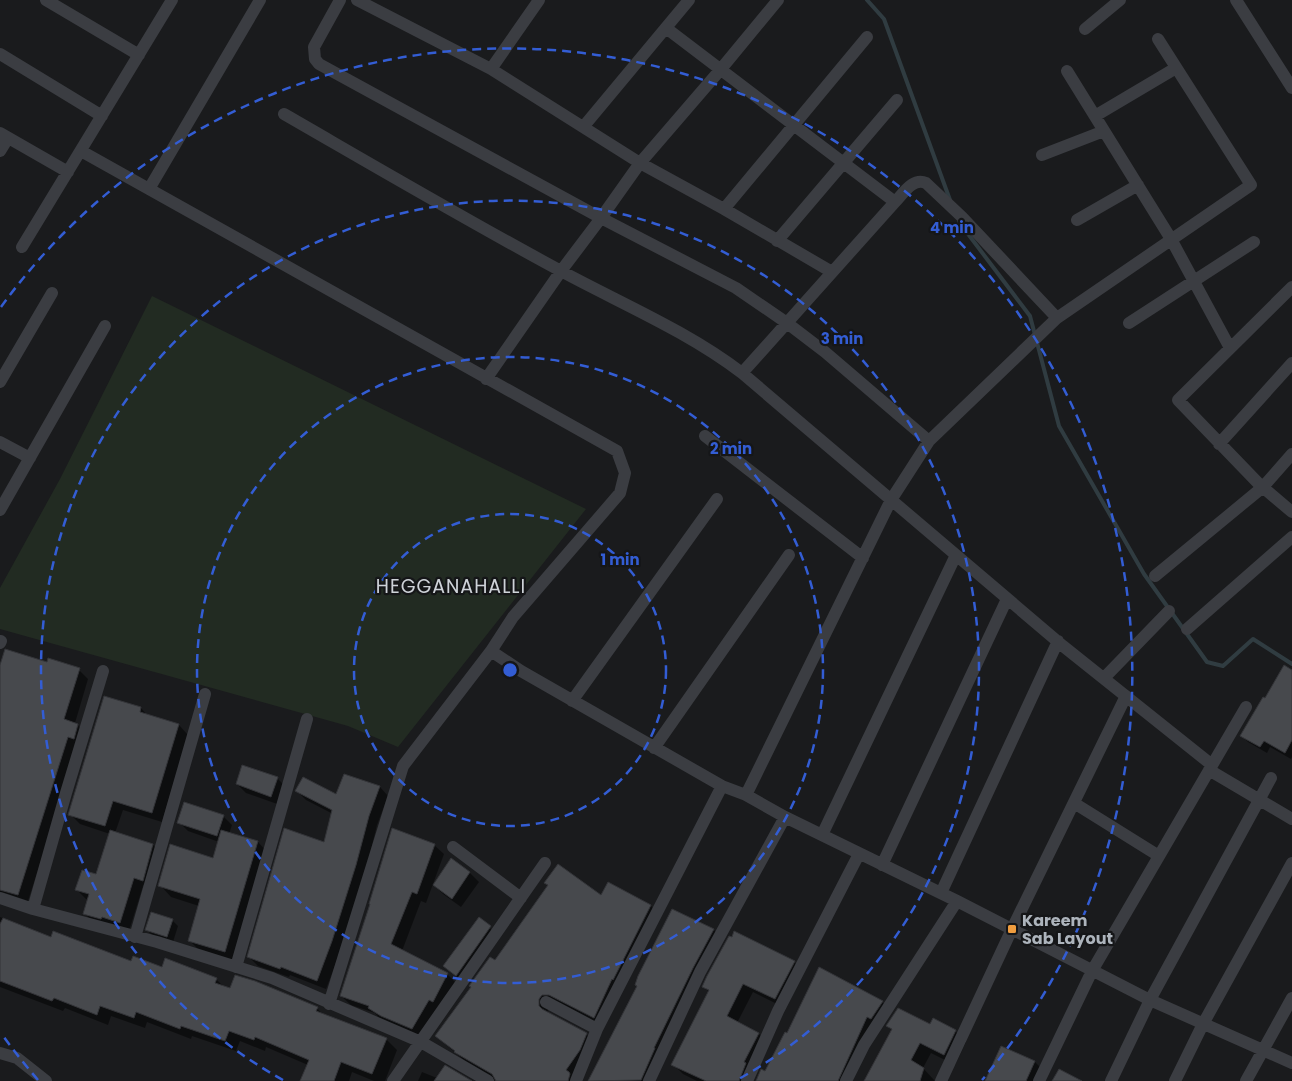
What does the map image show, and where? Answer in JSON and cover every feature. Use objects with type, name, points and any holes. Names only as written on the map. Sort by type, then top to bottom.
[{"type":"street","points":[[46,0],[139,55]]},
{"type":"street","points":[[149,189],[260,0]]},
{"type":"street","points":[[340,0],[314,47],[315,59],[319,64],[601,218],[725,281],[787,323],[825,352],[930,441]]},
{"type":"street","points":[[357,0],[491,69],[640,162],[832,272]]},
{"type":"street","points":[[491,69],[539,0]]},
{"type":"street","points":[[584,126],[689,0]]},
{"type":"street","points":[[486,379],[640,162],[778,0]]},
{"type":"street","points":[[1085,29],[1120,0]]},
{"type":"street","points":[[1236,0],[1292,88]]},
{"type":"street","points":[[22,247],[170,1]]},
{"type":"street","points":[[666,28],[895,202]]},
{"type":"street","points":[[724,209],[867,37]]},
{"type":"street","points":[[746,795],[891,500],[930,441],[1057,318],[1251,185],[1158,39]]},
{"type":"street","points":[[0,54],[102,116]]},
{"type":"street","points":[[1095,116],[1176,68]]},
{"type":"street","points":[[1067,71],[1171,239],[1230,348]]},
{"type":"street","points":[[777,241],[897,100]]},
{"type":"street","points":[[284,114],[561,271],[675,330],[718,355],[742,373],[1210,768],[1292,819]]},
{"type":"street","points":[[1042,155],[1104,131]]},
{"type":"street","points":[[0,151],[4,135],[68,172]]},
{"type":"street","points":[[81,151],[617,451],[625,472],[620,493],[513,617],[491,650],[403,766],[329,1004]]},
{"type":"street","points":[[742,373],[895,202],[914,183],[920,181],[926,183],[962,218],[1057,318]]},
{"type":"street","points":[[1077,220],[1138,185]]},
{"type":"street","points":[[1129,323],[1254,242]]},
{"type":"street","points":[[1292,287],[1178,400],[1219,444],[1292,512]]},
{"type":"street","points":[[0,382],[52,293]]},
{"type":"street","points":[[0,510],[105,326]]},
{"type":"street","points":[[1219,444],[1292,363]]},
{"type":"street","points":[[706,436],[863,558]]},
{"type":"street","points":[[0,442],[30,458]]},
{"type":"street","points":[[1155,576],[1263,487],[1292,454]]},
{"type":"street","points":[[572,700],[718,499]]},
{"type":"street","points":[[1187,629],[1292,537]]},
{"type":"street","points":[[654,748],[789,555]]},
{"type":"street","points":[[822,835],[956,555]]},
{"type":"street","points":[[882,865],[1008,598]]},
{"type":"street","points":[[1104,678],[1169,611]]},
{"type":"street","points":[[941,893],[1058,641]]},
{"type":"street","points":[[491,650],[521,672],[722,786],[746,795],[785,817],[957,901],[1150,1000],[1292,1063]]},
{"type":"street","points":[[33,909],[103,671]]},
{"type":"street","points":[[135,937],[205,694]]},
{"type":"street","points":[[940,1081],[1126,696]]},
{"type":"street","points":[[1039,1081],[1092,971],[1246,707]]},
{"type":"street","points":[[236,967],[307,719]]},
{"type":"street","points":[[1111,1081],[1150,1000],[1271,778]]},
{"type":"street","points":[[576,1081],[597,1029],[722,786]]},
{"type":"street","points":[[1074,803],[1159,856]]},
{"type":"street","points":[[649,1081],[700,972],[785,817]]},
{"type":"street","points":[[454,847],[521,898]]},
{"type":"street","points":[[747,1081],[778,1011],[859,854]]},
{"type":"street","points":[[393,1081],[545,863]]},
{"type":"street","points":[[1175,1081],[1203,1024],[1292,863]]},
{"type":"street","points":[[0,898],[33,909],[157,942],[272,978],[421,1042],[488,1081]]},
{"type":"street","points":[[846,1081],[864,1045],[957,901]]},
{"type":"street","points":[[1246,1081],[1292,998]]},
{"type":"street","points":[[546,1002],[597,1029]]},
{"type":"street","points":[[0,1053],[17,1058],[46,1081]]},
{"type":"shaded area","points":[[152,296],[586,509],[398,747],[348,726],[0,629],[0,588],[60,479]]},
{"type":"building","points":[[5,649],[47,662],[48,658],[80,668],[64,719],[78,724],[74,739],[68,737],[18,895],[0,890],[0,665]]},
{"type":"building","points":[[1284,665],[1292,670],[1292,740],[1285,753],[1264,741],[1260,747],[1240,736]]},
{"type":"building","points":[[104,696],[141,707],[140,712],[179,724],[152,813],[113,801],[105,826],[68,815]]},
{"type":"building","points":[[242,765],[278,777],[271,797],[236,784]]},
{"type":"building","points":[[344,774],[380,786],[369,816],[332,941],[317,981],[281,967],[280,969],[247,957],[284,828],[324,842],[332,810],[295,791],[303,777],[336,794]]},
{"type":"building","points":[[184,802],[224,815],[217,836],[177,823]]},
{"type":"building","points":[[392,828],[435,844],[417,894],[412,892],[391,944],[448,973],[433,1002],[429,1000],[412,1029],[381,1016],[368,1008],[369,1006],[340,996]]},
{"type":"building","points":[[110,830],[153,844],[143,881],[134,878],[120,923],[102,917],[101,919],[83,914],[89,894],[75,890],[82,870],[96,874]]},
{"type":"building","points":[[221,830],[258,841],[225,952],[188,941],[200,899],[158,886],[170,844],[213,858]]},
{"type":"building","points":[[451,858],[470,872],[452,899],[433,885]]},
{"type":"building","points":[[558,864],[601,895],[608,882],[651,905],[594,1018],[549,995],[542,995],[539,999],[539,1006],[542,1009],[587,1033],[580,1050],[566,1070],[570,1074],[568,1081],[496,1081],[492,1074],[454,1052],[435,1036],[471,987],[469,986],[490,957],[495,960],[548,885],[544,883]]},
{"type":"building","points":[[672,909],[714,929],[654,1048],[641,1080],[588,1081],[637,986],[635,985],[638,976]]},
{"type":"building","points":[[151,912],[173,919],[167,937],[145,930]]},
{"type":"building","points":[[479,917],[491,926],[456,976],[443,966]]},
{"type":"building","points":[[3,918],[51,937],[53,931],[131,961],[133,956],[162,967],[165,958],[217,978],[215,983],[230,988],[235,975],[255,981],[318,1007],[316,1011],[387,1038],[372,1074],[341,1062],[334,1081],[300,1081],[309,1060],[255,1037],[254,1040],[229,1031],[225,1041],[181,1026],[180,1029],[136,1012],[134,1018],[100,1006],[97,1015],[54,998],[52,1001],[0,981],[0,924]]},
{"type":"building","points":[[734,931],[795,961],[775,999],[743,984],[727,1016],[759,1033],[744,1062],[746,1063],[739,1081],[706,1081],[671,1065],[709,990],[702,987],[707,976],[729,936],[732,937]]},
{"type":"building","points":[[819,967],[883,1001],[871,1019],[867,1017],[838,1081],[756,1081],[761,1069],[765,1071],[785,1032],[787,1033]]},
{"type":"building","points":[[898,1008],[930,1024],[933,1018],[956,1030],[944,1055],[920,1043],[911,1060],[924,1068],[920,1081],[864,1081],[892,1029],[886,1026]]},
{"type":"building","points":[[1001,1046],[1035,1061],[1026,1081],[985,1081]]},
{"type":"building","points":[[445,1065],[472,1081],[434,1081]]},
{"type":"building","points":[[1059,1069],[1082,1081],[1052,1081]]},
{"type":"waterway","points":[[867,0],[884,19],[950,200]]},
{"type":"waterway","points":[[959,222],[1030,316],[1059,426],[1144,574],[1207,662],[1223,666],[1253,639],[1292,664]]},
{"type":"place","name":"Kareem Sab Layout","points":[[1012,929]]},
{"type":"district","name":"HEGGANAHALLI","points":[[451,586]]}]
